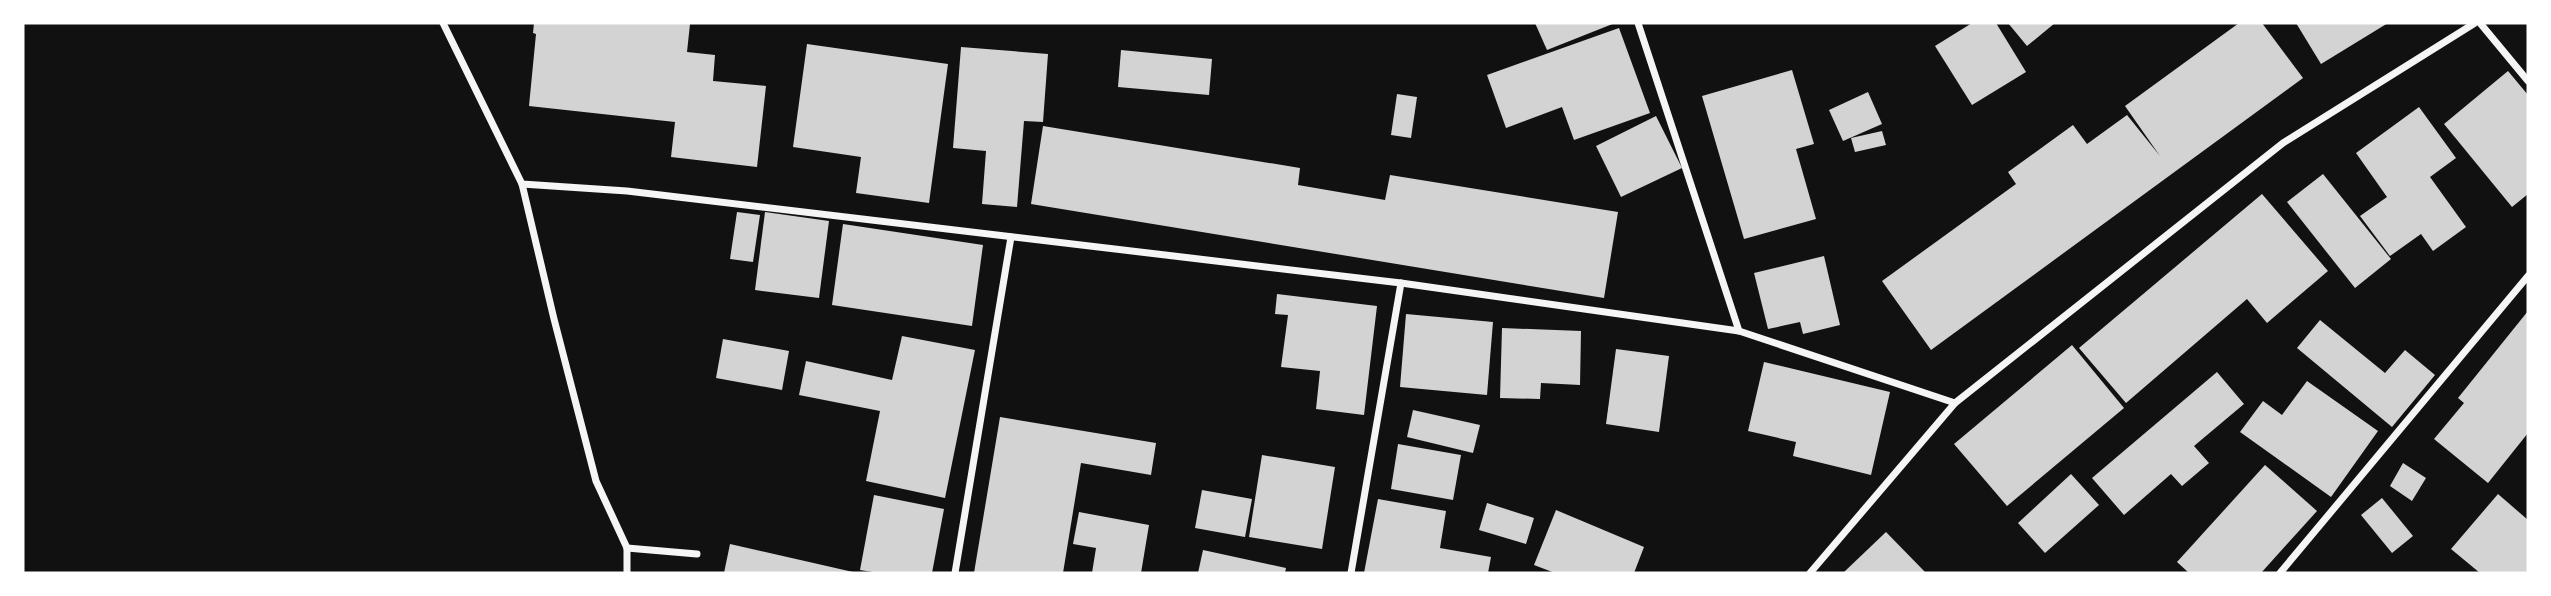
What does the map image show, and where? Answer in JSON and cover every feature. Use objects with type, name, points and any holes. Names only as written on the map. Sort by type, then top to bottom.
[{"type":"street","points":[[443,23],[522,184],[596,481],[627,548],[627,573]]},
{"type":"street","points":[[1638,23],[1739,331]]},
{"type":"street","points":[[1810,573],[1955,403],[2283,143],[2478,23],[2528,81]]},
{"type":"street","points":[[522,184],[627,191],[1401,283],[1739,331],[1955,403]]},
{"type":"street","points":[[955,573],[1011,237]]},
{"type":"street","points":[[2280,573],[2528,276]]},
{"type":"street","points":[[1351,573],[1401,283]]},
{"type":"street","points":[[627,548],[697,554]]},
{"type":"building","points":[[534,23],[690,24],[687,52],[715,55],[713,81],[766,86],[757,167],[671,157],[675,122],[529,106],[536,34],[533,33]]},
{"type":"building","points":[[1535,23],[1615,23],[1547,50]]},
{"type":"building","points":[[1972,23],[1996,23],[2026,72],[1972,105],[1935,46]]},
{"type":"building","points":[[2008,23],[2055,23],[2027,46]]},
{"type":"building","points":[[2239,23],[2262,23],[2303,78],[1931,350],[1882,281],[2016,184],[2008,172],[2073,125],[2087,144],[2127,115],[2160,156],[2125,106]]},
{"type":"building","points":[[2296,23],[2388,23],[2321,64]]},
{"type":"building","points":[[1619,28],[1650,113],[1574,140],[1562,107],[1506,128],[1487,75]]},
{"type":"building","points":[[807,44],[948,64],[929,203],[856,193],[861,157],[793,147]]},
{"type":"building","points":[[961,47],[1048,54],[1043,122],[1024,121],[1017,207],[982,204],[986,151],[953,148]]},
{"type":"building","points":[[1121,50],[1212,59],[1209,95],[1118,87]]},
{"type":"building","points":[[1792,70],[1814,144],[1796,149],[1816,219],[1744,239],[1702,96]]},
{"type":"building","points":[[2508,71],[2528,95],[2528,194],[2512,207],[2444,124]]},
{"type":"building","points":[[1868,92],[1882,124],[1843,141],[1829,110]]},
{"type":"building","points":[[1397,94],[1417,97],[1411,138],[1391,135]]},
{"type":"building","points":[[2419,107],[2456,158],[2430,177],[2466,227],[2433,251],[2421,234],[2390,256],[2360,216],[2387,197],[2356,153]]},
{"type":"building","points":[[1656,116],[1682,168],[1621,197],[1596,146]]},
{"type":"building","points":[[1043,126],[1300,168],[1298,185],[1385,200],[1390,175],[1618,212],[1604,298],[1031,204]]},
{"type":"building","points":[[1882,131],[1886,145],[1855,152],[1851,138]]},
{"type":"building","points":[[2323,174],[2391,259],[2355,288],[2287,202]]},
{"type":"building","points":[[2262,194],[2328,271],[2267,323],[2247,299],[2126,403],[2079,348]]},
{"type":"building","points":[[737,212],[760,215],[753,262],[730,259]]},
{"type":"building","points":[[765,212],[829,221],[819,298],[755,290]]},
{"type":"building","points":[[843,224],[983,245],[972,326],[832,305]]},
{"type":"building","points":[[1824,256],[1840,325],[1803,334],[1800,322],[1768,329],[1754,273]]},
{"type":"building","points":[[1277,294],[1377,306],[1364,415],[1316,409],[1320,371],[1281,367],[1288,315],[1275,314]]},
{"type":"building","points":[[2528,311],[2528,433],[2488,483],[2434,439],[2464,403],[2458,398]]},
{"type":"building","points":[[1406,314],[1493,322],[1487,395],[1400,387]]},
{"type":"building","points":[[2320,320],[2385,373],[2405,350],[2435,375],[2392,427],[2297,348]]},
{"type":"building","points":[[1502,328],[1581,331],[1580,385],[1541,383],[1540,399],[1500,398]]},
{"type":"building","points":[[902,336],[975,350],[945,498],[866,481],[880,411],[799,395],[806,361],[892,380]]},
{"type":"building","points":[[723,339],[789,351],[782,390],[716,378]]},
{"type":"building","points":[[2072,345],[2124,408],[2007,506],[1954,444]]},
{"type":"building","points":[[1616,349],[1669,356],[1659,432],[1606,424]]},
{"type":"building","points":[[1764,362],[1890,392],[1871,475],[1793,456],[1796,442],[1748,431]]},
{"type":"building","points":[[2217,372],[2244,404],[2194,446],[2209,463],[2182,486],[2171,474],[2124,515],[2092,478]]},
{"type":"building","points":[[2307,381],[2378,431],[2331,497],[2240,432],[2263,401],[2282,415]]},
{"type":"building","points":[[1413,410],[1480,425],[1473,453],[1407,437]]},
{"type":"building","points":[[1000,417],[1156,443],[1151,475],[1081,463],[1063,573],[974,573]]},
{"type":"building","points":[[1398,444],[1461,455],[1453,500],[1391,489]]},
{"type":"building","points":[[1262,455],[1335,467],[1322,549],[1249,537]]},
{"type":"building","points":[[2403,463],[2426,478],[2412,501],[2390,486]]},
{"type":"building","points":[[2265,465],[2317,511],[2261,573],[2189,573],[2177,562]]},
{"type":"building","points":[[2071,474],[2099,505],[2045,553],[2018,523]]},
{"type":"building","points":[[1202,490],[1252,499],[1245,537],[1195,528]]},
{"type":"building","points":[[2498,494],[2528,520],[2528,573],[2480,573],[2451,549]]},
{"type":"building","points":[[874,495],[944,509],[932,573],[879,573],[860,570]]},
{"type":"building","points":[[2382,498],[2413,536],[2392,553],[2361,515]]},
{"type":"building","points":[[1378,499],[1446,511],[1440,548],[1491,557],[1488,573],[1364,573]]},
{"type":"building","points":[[1487,503],[1534,518],[1526,544],[1479,530]]},
{"type":"building","points":[[1556,510],[1644,547],[1634,573],[1555,573],[1534,565]]},
{"type":"building","points":[[1079,512],[1149,525],[1141,573],[1092,573],[1096,548],[1073,544]]},
{"type":"building","points":[[1886,532],[1926,573],[1843,573]]},
{"type":"building","points":[[730,544],[853,572],[853,573],[724,573]]},
{"type":"building","points":[[1203,550],[1286,568],[1285,573],[1198,573]]}]
